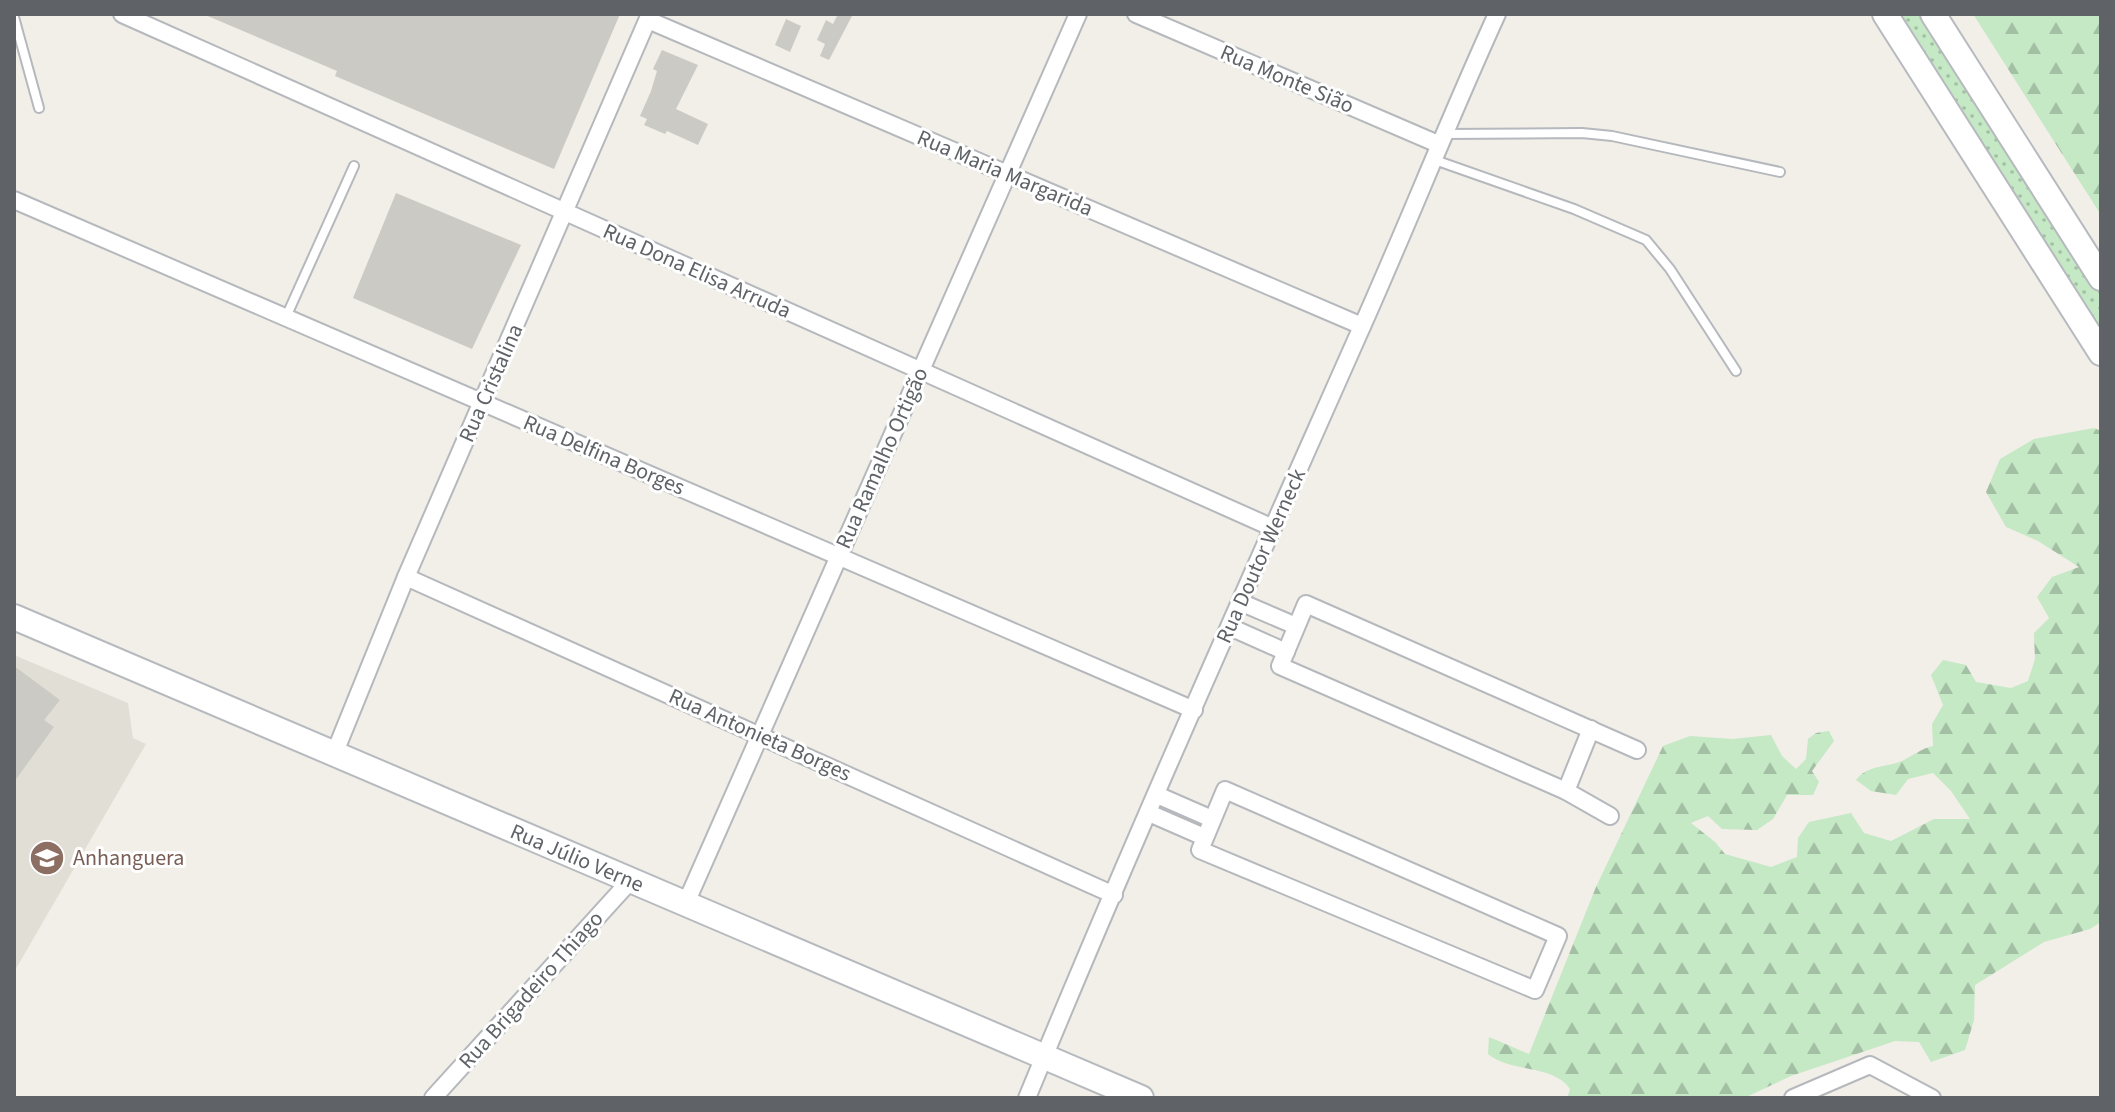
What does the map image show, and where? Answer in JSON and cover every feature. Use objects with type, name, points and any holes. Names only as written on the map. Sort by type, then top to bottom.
[{"type":"street","name":"Rua Dona Elisa Arruda","points":[[122,14],[1273,528]]},
{"type":"street","name":"Rua Ramalho Ortigão","points":[[686,903],[1078,14]]},
{"type":"street","name":"Rua Monte Sião","points":[[1136,14],[1437,146]]},
{"type":"street","name":"Rua Doutor Werneck","points":[[1027,1098],[1437,146],[1497,14]]},
{"type":"street","points":[[1885,14],[2101,353]]},
{"type":"street","points":[[1933,14],[2101,278]]},
{"type":"street","name":"Rua Cristalina","points":[[335,752],[406,577],[649,17]]},
{"type":"street","name":"Rua Maria Margarida","points":[[649,17],[1362,326]]},
{"type":"street","name":"Rua Delfina Borges","points":[[14,200],[1194,710]]},
{"type":"street","name":"Rua Antonieta Borges","points":[[406,577],[1114,895]]},
{"type":"street","points":[[1240,602],[1296,626]]},
{"type":"street","points":[[1610,816],[1566,791],[1280,666],[1296,626],[1306,604],[1637,750]]},
{"type":"street","name":"Rua Júlio Verne","points":[[14,617],[1141,1098]]},
{"type":"street","points":[[1230,627],[1286,652]]},
{"type":"street","points":[[1566,791],[1591,729]]},
{"type":"street","points":[[1225,790],[1558,936],[1535,990],[1200,850],[1204,837],[1225,790]]},
{"type":"street","points":[[1157,795],[1212,819]]},
{"type":"street","points":[[1149,813],[1204,837]]},
{"type":"street","name":"Rua Brigadeiro Thiago","points":[[433,1098],[630,881]]},
{"type":"street","points":[[1793,1098],[1870,1065],[1911,1094],[1932,1098]]},
{"type":"lane","points":[[14,17],[39,108]]},
{"type":"lane","points":[[1437,146],[1582,133],[1612,136],[1780,172]]},
{"type":"lane","points":[[1437,146],[1646,240],[1670,269],[1736,371]]},
{"type":"lane","points":[[286,317],[354,166]]},
{"type":"shaded area","name":"Anhanguera","points":[[14,655],[128,703],[133,738],[146,744],[14,972]]},
{"type":"green space","points":[[1886,14],[1932,14],[2101,279],[2101,351]]},
{"type":"green space","points":[[1973,14],[2101,14],[2101,215]]},
{"type":"green space","points":[[2094,428],[2101,431],[2101,922],[2090,929],[2044,942],[1975,985],[1974,1020],[1965,1050],[1931,1062],[1919,1042],[1895,1041],[1791,1076],[1744,1098],[1564,1098],[1570,1089],[1563,1081],[1543,1072],[1508,1064],[1488,1054],[1489,1037],[1529,1054],[1596,887],[1663,746],[1690,736],[1732,739],[1771,735],[1782,756],[1796,769],[1806,759],[1808,739],[1816,733],[1829,731],[1834,741],[1812,771],[1819,782],[1813,795],[1787,795],[1773,819],[1757,830],[1722,829],[1708,816],[1691,823],[1725,854],[1771,867],[1797,857],[1798,838],[1809,822],[1851,813],[1864,833],[1891,841],[1934,819],[1970,819],[1951,791],[1933,773],[1908,779],[1896,795],[1871,791],[1856,780],[1866,771],[1904,760],[1933,746],[1932,724],[1943,705],[1931,675],[1943,660],[1966,665],[1976,682],[2011,688],[2028,681],[2035,659],[2034,633],[2049,618],[2037,597],[2052,577],[2079,567],[2038,541],[2006,527],[1986,492],[2000,459],[2034,439]]},
{"type":"building","points":[[203,14],[620,14],[554,169],[335,76],[337,71]]},
{"type":"building","points":[[838,14],[853,14],[829,60],[820,56],[825,44],[817,40],[826,20],[833,24]]},
{"type":"building","points":[[786,19],[801,26],[790,52],[775,45]]},
{"type":"building","points":[[662,50],[698,65],[676,109],[708,124],[698,145],[644,125],[647,119],[640,116],[657,71],[653,69]]},
{"type":"building","points":[[396,193],[521,245],[472,349],[353,298]]},
{"type":"building","points":[[14,666],[60,700],[44,720],[54,727],[14,782]]},
{"type":"place","name":"Anhanguera","points":[[47,858]]}]
